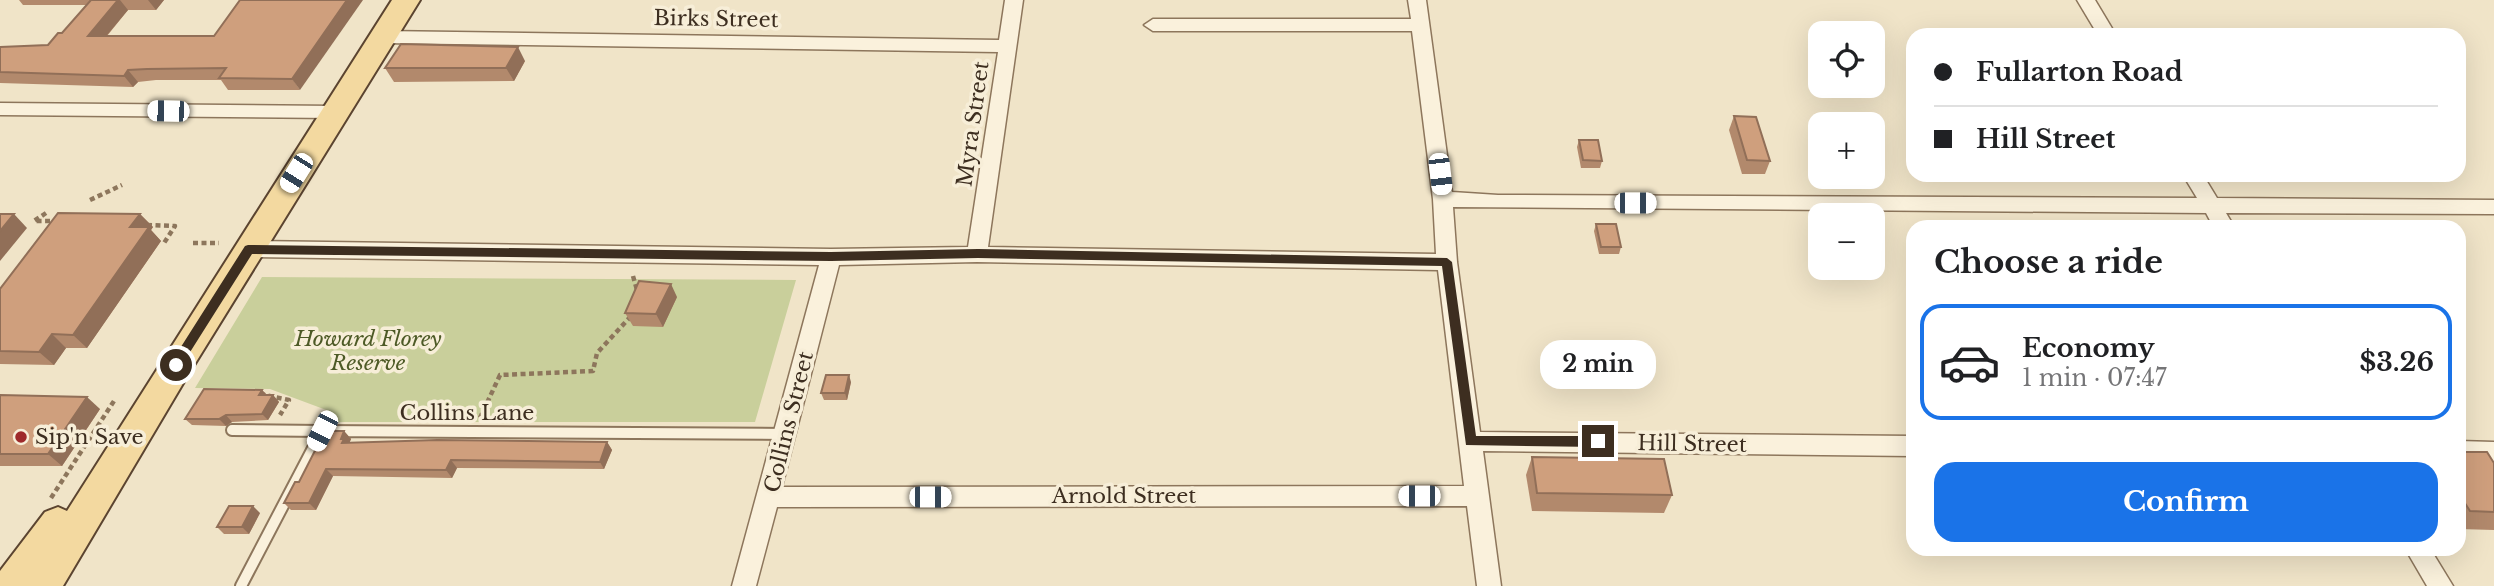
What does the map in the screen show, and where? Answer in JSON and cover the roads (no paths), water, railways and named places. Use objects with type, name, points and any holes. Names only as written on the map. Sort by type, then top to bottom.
[{"type":"main road","points":[[42,586],[176,365],[234,246],[335,112],[406,0]]},
{"type":"main road","points":[[12,586],[176,365]]},
{"type":"street","name":"Myra Street","points":[[978,254],[1014,0]]},
{"type":"street","points":[[1417,0],[1443,199],[1447,262],[1489,586]]},
{"type":"street","points":[[2086,0],[2103,28]]},
{"type":"street","points":[[1153,25],[1421,24]]},
{"type":"street","name":"Birks Street","points":[[382,37],[1007,46]]},
{"type":"street","points":[[0,110],[335,112]]},
{"type":"street","points":[[2197,182],[2220,220]]},
{"type":"street","points":[[1443,199],[1512,202],[2494,207]]},
{"type":"street","points":[[234,246],[831,257],[978,254],[1447,262]]},
{"type":"street","name":"Collins Street","points":[[744,586],[831,257]]},
{"type":"street","name":"Hill Street","points":[[1471,441],[1906,446]]},
{"type":"street","points":[[2466,451],[2494,452]]},
{"type":"street","name":"Arnold Street","points":[[769,497],[1478,496]]},
{"type":"street","points":[[2422,556],[2441,586]]},
{"type":"lane","name":"Collins Lane","points":[[232,430],[786,434]]},
{"type":"lane","points":[[241,586],[322,431]]},
{"type":"place","name":"Sip'n Save","points":[[21,437]]},
{"type":"park label","name":"Howard Florey Reserve","points":[[368,351]]}]
